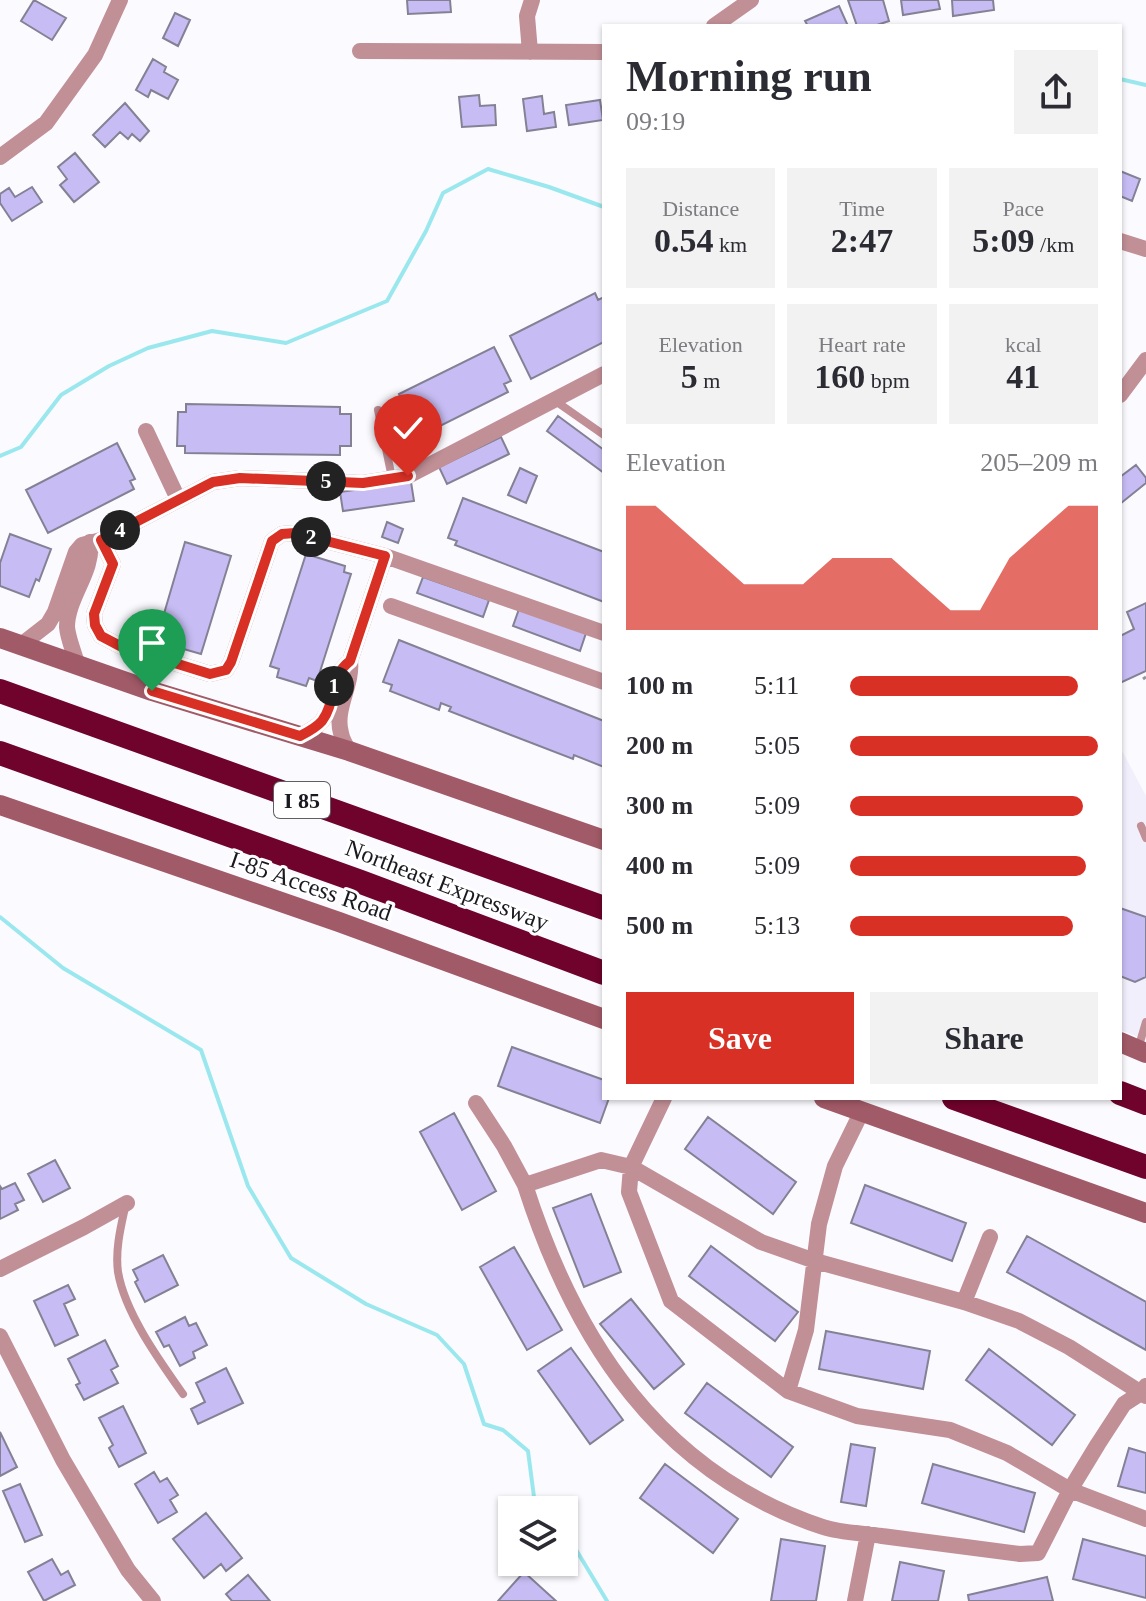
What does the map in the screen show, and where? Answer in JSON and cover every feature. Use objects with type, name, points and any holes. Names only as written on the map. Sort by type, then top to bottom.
[{"type":"highway","name":"Northeast Expressway","points":[[0,691],[602,907]]},
{"type":"highway","name":"Northeast Expressway","points":[[0,753],[602,972]]},
{"type":"highway","points":[[1122,1094],[1146,1103]]},
{"type":"highway","points":[[960,1100],[1146,1167]]},
{"type":"main road","points":[[0,638],[152,691],[349,751],[602,839]]},
{"type":"main road","name":"I-85 Access Road","points":[[0,805],[339,922],[602,1018]]},
{"type":"main road","points":[[830,1100],[1146,1213]]},
{"type":"street","points":[[0,157],[46,123],[95,55],[120,0]]},
{"type":"street","points":[[530,52],[527,16],[532,0]]},
{"type":"street","points":[[717,24],[751,0]]},
{"type":"street","points":[[360,51],[602,52]]},
{"type":"street","points":[[1122,242],[1146,249]]},
{"type":"street","points":[[1122,392],[1146,360]]},
{"type":"street","points":[[21,645],[48,624],[69,593],[79,566],[82,545],[96,541],[213,482],[240,478],[363,483],[408,476],[602,375]]},
{"type":"street","points":[[146,431],[178,499]]},
{"type":"street","points":[[96,541],[113,564],[94,614],[101,636],[120,646],[210,674],[226,670],[231,662],[272,541],[282,534],[295,533],[385,556],[602,632]]},
{"type":"street","points":[[300,736],[321,722],[339,702],[351,673],[350,661],[385,556]]},
{"type":"street","points":[[69,593],[67,631],[77,664]]},
{"type":"street","points":[[391,606],[602,681]]},
{"type":"street","points":[[339,702],[340,733],[349,751]]},
{"type":"street","points":[[663,1100],[631,1167],[629,1192],[671,1301],[788,1391],[857,1416],[950,1430],[1007,1453],[1070,1490],[1146,1519]]},
{"type":"street","points":[[476,1103],[525,1185],[539,1230],[569,1300],[612,1372],[672,1440],[748,1496],[825,1528],[1020,1554],[1038,1553],[1070,1490],[1124,1404],[1144,1392],[1019,1321],[761,1242],[631,1167],[601,1160],[525,1185]]},
{"type":"street","points":[[788,1391],[806,1330],[819,1224],[835,1166],[862,1111]]},
{"type":"street","points":[[0,1269],[127,1203]]},
{"type":"street","points":[[964,1302],[990,1237]]},
{"type":"street","points":[[0,1336],[63,1460],[128,1570],[153,1601]]},
{"type":"street","points":[[855,1601],[868,1534]]},
{"type":"lane","points":[[553,400],[602,434]]},
{"type":"lane","points":[[378,410],[392,478]]},
{"type":"lane","points":[[1141,826],[1146,838]]},
{"type":"lane","points":[[1134,1048],[1146,1022]]},
{"type":"lane","points":[[127,1203],[118,1237],[118,1272],[149,1347],[183,1394]]},
{"type":"shaded area","points":[[1122,751],[1146,796],[1146,1040],[1122,1031]]},
{"type":"building","points":[[34,0],[66,18],[52,40],[21,21]]},
{"type":"building","points":[[407,0],[450,0],[451,12],[408,14]]},
{"type":"building","points":[[848,0],[883,0],[889,21],[856,24]]},
{"type":"building","points":[[901,0],[938,0],[940,9],[903,15]]},
{"type":"building","points":[[952,0],[993,0],[994,10],[953,16]]},
{"type":"building","points":[[839,6],[847,24],[807,24],[805,21]]},
{"type":"building","points":[[175,13],[190,20],[178,46],[163,38]]},
{"type":"building","points":[[153,59],[166,67],[164,72],[178,80],[168,99],[151,90],[148,97],[136,90]]},
{"type":"building","points":[[479,95],[480,106],[495,105],[496,125],[462,127],[459,97]]},
{"type":"building","points":[[542,96],[544,114],[554,112],[556,127],[527,131],[523,99]]},
{"type":"building","points":[[600,100],[602,120],[569,125],[566,105]]},
{"type":"building","points":[[125,103],[149,131],[140,141],[132,134],[128,139],[120,132],[105,147],[93,135]]},
{"type":"building","points":[[75,153],[99,182],[74,202],[60,185],[67,179],[58,167]]},
{"type":"building","points":[[1122,172],[1140,179],[1132,201],[1122,197]]},
{"type":"building","points":[[32,187],[42,202],[12,221],[0,203],[0,194],[9,188],[15,197]]},
{"type":"building","points":[[595,293],[598,300],[602,298],[602,343],[531,379],[510,336]]},
{"type":"building","points":[[494,347],[511,381],[504,384],[508,392],[420,436],[399,394]]},
{"type":"building","points":[[186,404],[340,407],[340,414],[351,414],[351,446],[340,446],[340,455],[185,453],[185,446],[177,446],[178,412],[186,412]]},
{"type":"building","points":[[558,416],[602,449],[602,472],[547,431]]},
{"type":"building","points":[[501,437],[509,454],[447,484],[439,467]]},
{"type":"building","points":[[117,443],[135,479],[130,481],[134,489],[48,533],[26,490]]},
{"type":"building","points":[[1136,465],[1146,478],[1146,483],[1122,502],[1122,476]]},
{"type":"building","points":[[520,468],[537,476],[526,503],[508,495]]},
{"type":"building","points":[[411,482],[414,501],[343,511],[340,492]]},
{"type":"building","points":[[463,498],[602,551],[602,601],[455,545],[457,541],[448,538]]},
{"type":"building","points":[[387,522],[403,529],[398,543],[382,537]]},
{"type":"building","points":[[10,534],[51,549],[39,581],[36,579],[29,597],[0,586],[0,563]]},
{"type":"building","points":[[185,542],[231,556],[201,654],[156,641]]},
{"type":"building","points":[[306,554],[345,566],[344,572],[351,574],[317,681],[309,678],[306,686],[277,677],[279,669],[270,666]]},
{"type":"building","points":[[423,577],[489,600],[483,617],[417,593]]},
{"type":"building","points":[[1146,603],[1146,671],[1122,682],[1122,635],[1134,629],[1127,612]]},
{"type":"building","points":[[519,609],[586,633],[580,651],[513,626]]},
{"type":"building","points":[[399,640],[602,720],[602,766],[574,755],[573,759],[449,711],[451,707],[441,703],[439,710],[390,691],[392,685],[383,682]]},
{"type":"building","points":[[1122,909],[1146,917],[1146,977],[1135,982],[1122,977]]},
{"type":"building","points":[[512,1047],[602,1079],[602,1100],[608,1100],[600,1123],[498,1086]]},
{"type":"building","points":[[454,1113],[496,1191],[462,1210],[420,1132]]},
{"type":"building","points":[[708,1117],[796,1182],[773,1214],[685,1149]]},
{"type":"building","points":[[55,1160],[70,1188],[43,1202],[28,1174]]},
{"type":"building","points":[[15,1183],[24,1200],[15,1204],[18,1210],[0,1219],[0,1186],[2,1189]]},
{"type":"building","points":[[865,1185],[966,1223],[952,1261],[851,1223]]},
{"type":"building","points":[[591,1194],[621,1272],[584,1287],[553,1208]]},
{"type":"building","points":[[1027,1236],[1146,1302],[1146,1350],[1007,1272]]},
{"type":"building","points":[[711,1246],[798,1312],[775,1341],[689,1276]]},
{"type":"building","points":[[514,1247],[562,1330],[527,1350],[480,1267]]},
{"type":"building","points":[[163,1255],[178,1285],[145,1302],[133,1270]]},
{"type":"building","points":[[68,1285],[75,1299],[64,1304],[78,1335],[55,1346],[34,1301]]},
{"type":"building","points":[[631,1299],[684,1364],[654,1389],[600,1324]]},
{"type":"building","points":[[185,1317],[189,1326],[196,1323],[207,1345],[193,1352],[195,1358],[180,1366],[169,1345],[164,1347],[156,1332]]},
{"type":"building","points":[[826,1331],[930,1351],[923,1389],[819,1369]]},
{"type":"building","points":[[105,1340],[118,1366],[111,1370],[118,1383],[84,1400],[76,1385],[80,1383],[68,1359]]},
{"type":"building","points":[[571,1348],[623,1420],[590,1444],[538,1371]]},
{"type":"building","points":[[989,1349],[1075,1415],[1052,1445],[966,1380]]},
{"type":"building","points":[[226,1368],[243,1403],[198,1424],[191,1409],[205,1402],[196,1383]]},
{"type":"building","points":[[707,1383],[793,1447],[771,1477],[685,1413]]},
{"type":"building","points":[[123,1406],[146,1453],[119,1467],[109,1448],[113,1445],[99,1418]]},
{"type":"building","points":[[0,1432],[17,1467],[0,1476]]},
{"type":"building","points":[[851,1444],[875,1448],[866,1506],[841,1502]]},
{"type":"building","points":[[1129,1448],[1146,1453],[1146,1493],[1118,1486]]},
{"type":"building","points":[[665,1464],[738,1519],[713,1553],[640,1498]]},
{"type":"building","points":[[933,1464],[1035,1493],[1024,1532],[922,1503]]},
{"type":"building","points":[[154,1472],[160,1482],[167,1478],[178,1495],[170,1500],[177,1512],[158,1523],[135,1484]]},
{"type":"building","points":[[20,1484],[42,1535],[25,1542],[3,1491]]},
{"type":"building","points":[[206,1513],[242,1558],[226,1571],[221,1564],[204,1578],[173,1539]]},
{"type":"building","points":[[781,1539],[825,1546],[816,1601],[771,1601]]},
{"type":"building","points":[[1083,1539],[1146,1556],[1146,1598],[1073,1579]]},
{"type":"building","points":[[52,1559],[61,1575],[68,1571],[75,1585],[44,1601],[28,1572]]},
{"type":"building","points":[[900,1562],[944,1571],[938,1601],[892,1601]]},
{"type":"building","points":[[248,1575],[270,1601],[232,1601],[226,1594]]},
{"type":"building","points":[[520,1576],[528,1576],[556,1601],[498,1601]]},
{"type":"building","points":[[1047,1577],[1053,1601],[969,1601],[968,1595]]},
{"type":"waterway","points":[[1122,79],[1146,85]]},
{"type":"waterway","points":[[0,456],[21,447],[61,395],[109,366],[148,348],[212,331],[286,343],[387,301],[426,231],[443,193],[488,169],[602,206]]},
{"type":"waterway","points":[[0,917],[63,968],[201,1050],[248,1186],[291,1258],[366,1304],[437,1335],[464,1364],[484,1424],[503,1430],[528,1451],[534,1496]]},
{"type":"waterway","points":[[578,1553],[607,1601]]},
{"type":"route","points":[[152,691],[300,736],[325,716],[339,670],[350,661],[385,556],[295,533],[282,534],[272,541],[231,662],[226,670],[210,674],[120,646],[101,636],[94,614],[113,564],[101,540],[213,482],[240,478],[363,483],[408,476]]}]
